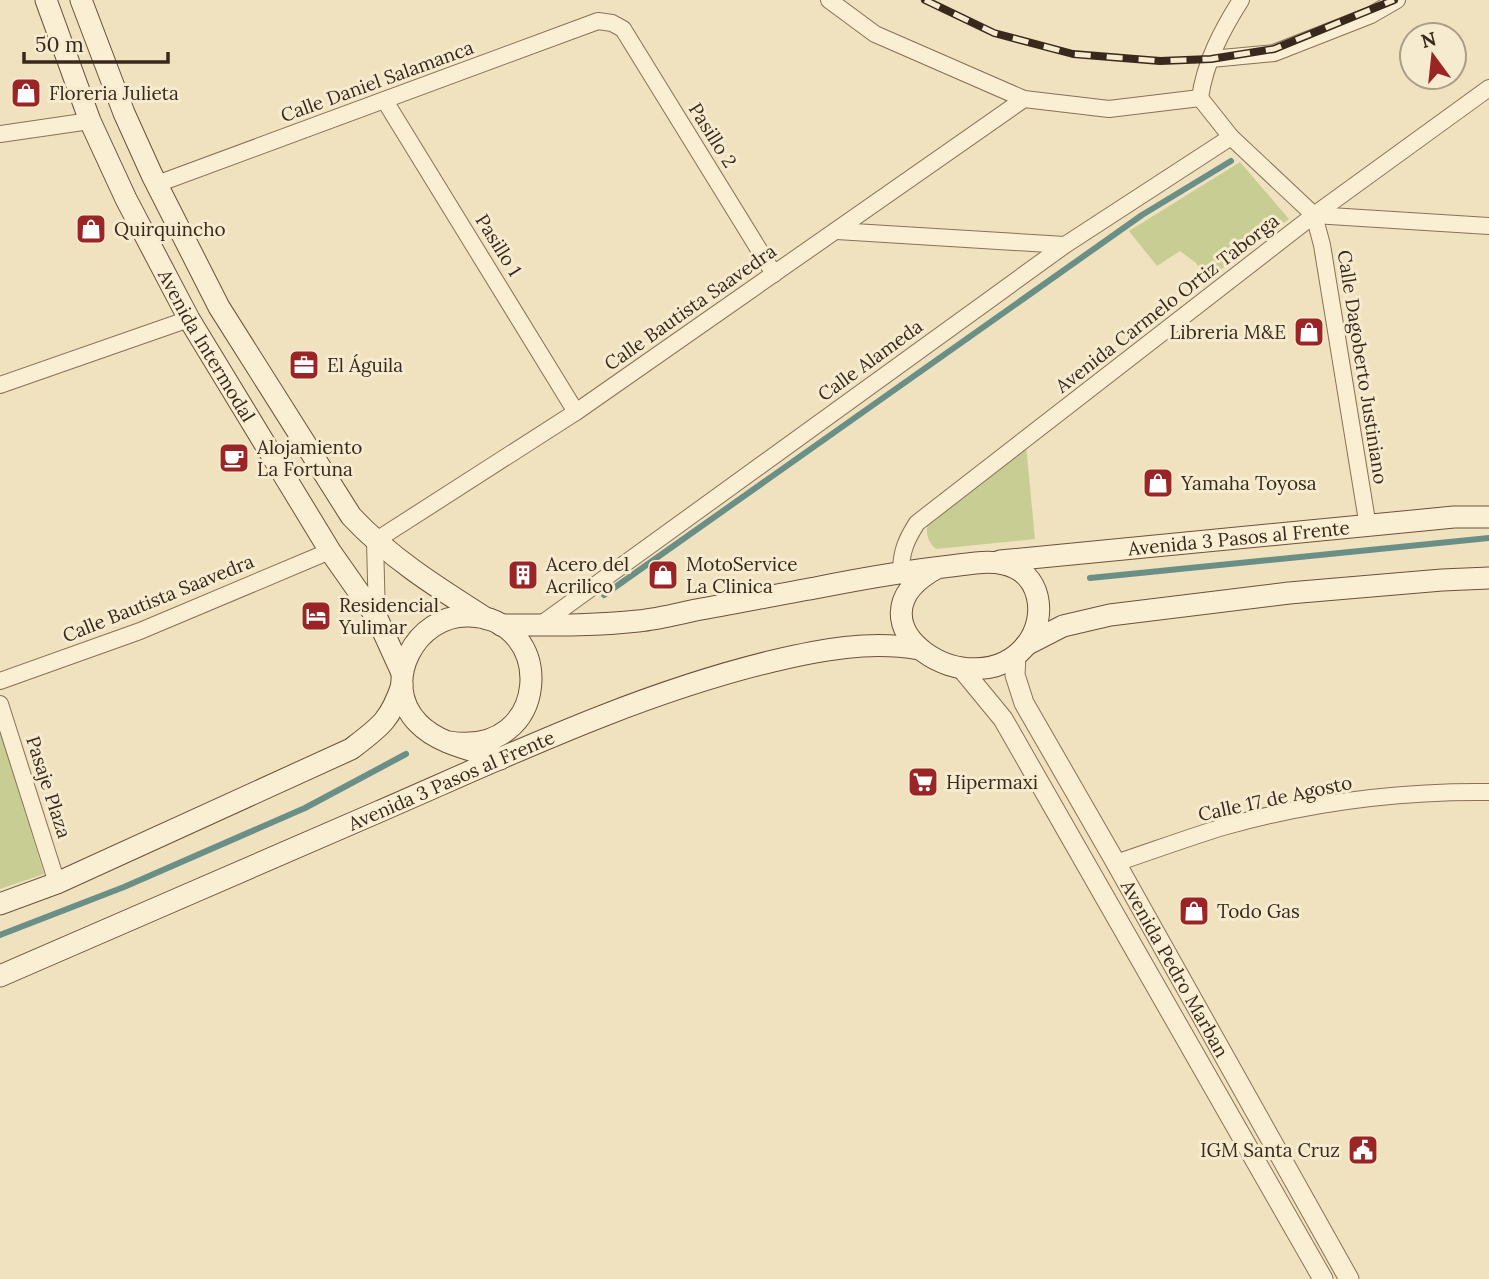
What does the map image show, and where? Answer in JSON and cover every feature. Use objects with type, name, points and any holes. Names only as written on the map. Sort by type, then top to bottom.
[{"type":"main road","name":"Avenida Intermodal","points":[[81,0],[124,113],[219,307],[351,516],[375,541],[431,583],[494,622]]},
{"type":"main road","name":"Avenida Intermodal","points":[[51,1],[90,121],[189,319],[330,551],[377,618],[402,679]]},
{"type":"main road","name":"Avenida 3 Pasos al Frente","points":[[989,562],[1454,517],[1489,517]]},
{"type":"main road","points":[[0,904],[57,883],[351,749],[385,721],[394,709],[408,654],[418,638],[432,626],[449,618],[540,625],[639,621],[901,572],[989,562],[1005,564],[1021,571],[1032,583],[1039,598],[1040,615],[1035,631],[1021,650]]},
{"type":"main road","points":[[937,568],[912,585],[902,612],[904,626],[909,639],[919,649],[946,664],[961,668],[980,668],[999,663],[1063,626],[1110,615],[1289,593],[1489,578]]},
{"type":"main road","points":[[402,679],[406,704],[416,721],[431,734],[500,759],[530,695],[532,679],[530,663],[523,648],[514,635],[494,622]]},
{"type":"main road","name":"Avenida 3 Pasos al Frente","points":[[0,976],[500,759],[679,687],[804,654],[871,645],[919,649]]},
{"type":"main road","points":[[449,742],[484,742],[500,735],[514,724],[524,710]]},
{"type":"street","points":[[829,0],[875,34],[1024,100],[1109,109],[1200,98]]},
{"type":"street","points":[[1241,0],[1203,75],[1200,98],[1231,138],[1314,215],[1489,226]]},
{"type":"street","points":[[1211,59],[1274,53],[1371,15],[1397,0]]},
{"type":"street","name":"Calle Daniel Salamanca","points":[[157,184],[598,21],[612,23]]},
{"type":"street","name":"Pasillo 2","points":[[612,23],[623,29],[774,274]]},
{"type":"street","name":"Avenida Carmelo Ortiz Taborga","points":[[901,572],[901,554],[918,523],[1314,215],[1489,88]]},
{"type":"street","name":"Calle Bautista Saavedra","points":[[375,541],[576,412],[1024,100]]},
{"type":"street","name":"Pasillo 1","points":[[385,101],[576,412]]},
{"type":"street","points":[[0,134],[90,121]]},
{"type":"street","name":"Calle Alameda","points":[[540,625],[1065,245],[1231,138]]},
{"type":"street","name":"Calle Dagoberto Justiniano","points":[[1314,215],[1322,245],[1368,527]]},
{"type":"street","points":[[837,231],[1065,245]]},
{"type":"street","points":[[0,384],[189,319]]},
{"type":"street","points":[[375,541],[377,618]]},
{"type":"street","name":"Calle Bautista Saavedra","points":[[0,681],[139,631],[330,551]]},
{"type":"street","name":"Avenida Pedro Marban","points":[[1021,650],[1015,675],[1024,703],[1349,1279]]},
{"type":"street","name":"Avenida Pedro Marban","points":[[961,668],[1003,719],[1323,1279]]},
{"type":"street","name":"Pasaje Plaza","points":[[0,704],[57,883]]},
{"type":"street","name":"Calle 17 de Agosto","points":[[1116,863],[1224,827],[1336,803],[1449,792],[1489,792]]},
{"type":"green space","points":[[1240,162],[1289,219],[1208,279],[1196,263],[1180,251],[1157,266],[1129,231]]},
{"type":"green space","points":[[1026,445],[1035,539],[936,549],[928,536],[928,520]]},
{"type":"green space","points":[[0,730],[44,874],[0,889]]},
{"type":"waterway","points":[[604,595],[1142,215],[1231,161]]},
{"type":"waterway","points":[[1090,578],[1489,538]]},
{"type":"waterway","points":[[0,935],[124,887],[305,808],[406,754]]},
{"type":"railway","points":[[925,0],[994,33],[1073,54],[1160,61],[1211,59],[1274,49],[1394,0]]},
{"type":"place","name":"Floreria Julieta","points":[[26,93]]},
{"type":"place","name":"Quirquincho","points":[[91,229]]},
{"type":"place","name":"Libreria M&E","points":[[1309,332]]},
{"type":"place","name":"El Águila","points":[[304,365]]},
{"type":"place","name":"Alojamiento La Fortuna","points":[[234,458]]},
{"type":"place","name":"Yamaha Toyosa","points":[[1158,483]]},
{"type":"place","name":"Acero del Acrilico","points":[[523,575]]},
{"type":"place","name":"MotoService La Clinica","points":[[663,575]]},
{"type":"place","name":"Residencial Yulimar","points":[[316,616]]},
{"type":"place","name":"Hipermaxi","points":[[923,782]]},
{"type":"place","name":"Todo Gas","points":[[1194,911]]},
{"type":"place","name":"IGM Santa Cruz","points":[[1363,1150]]}]
